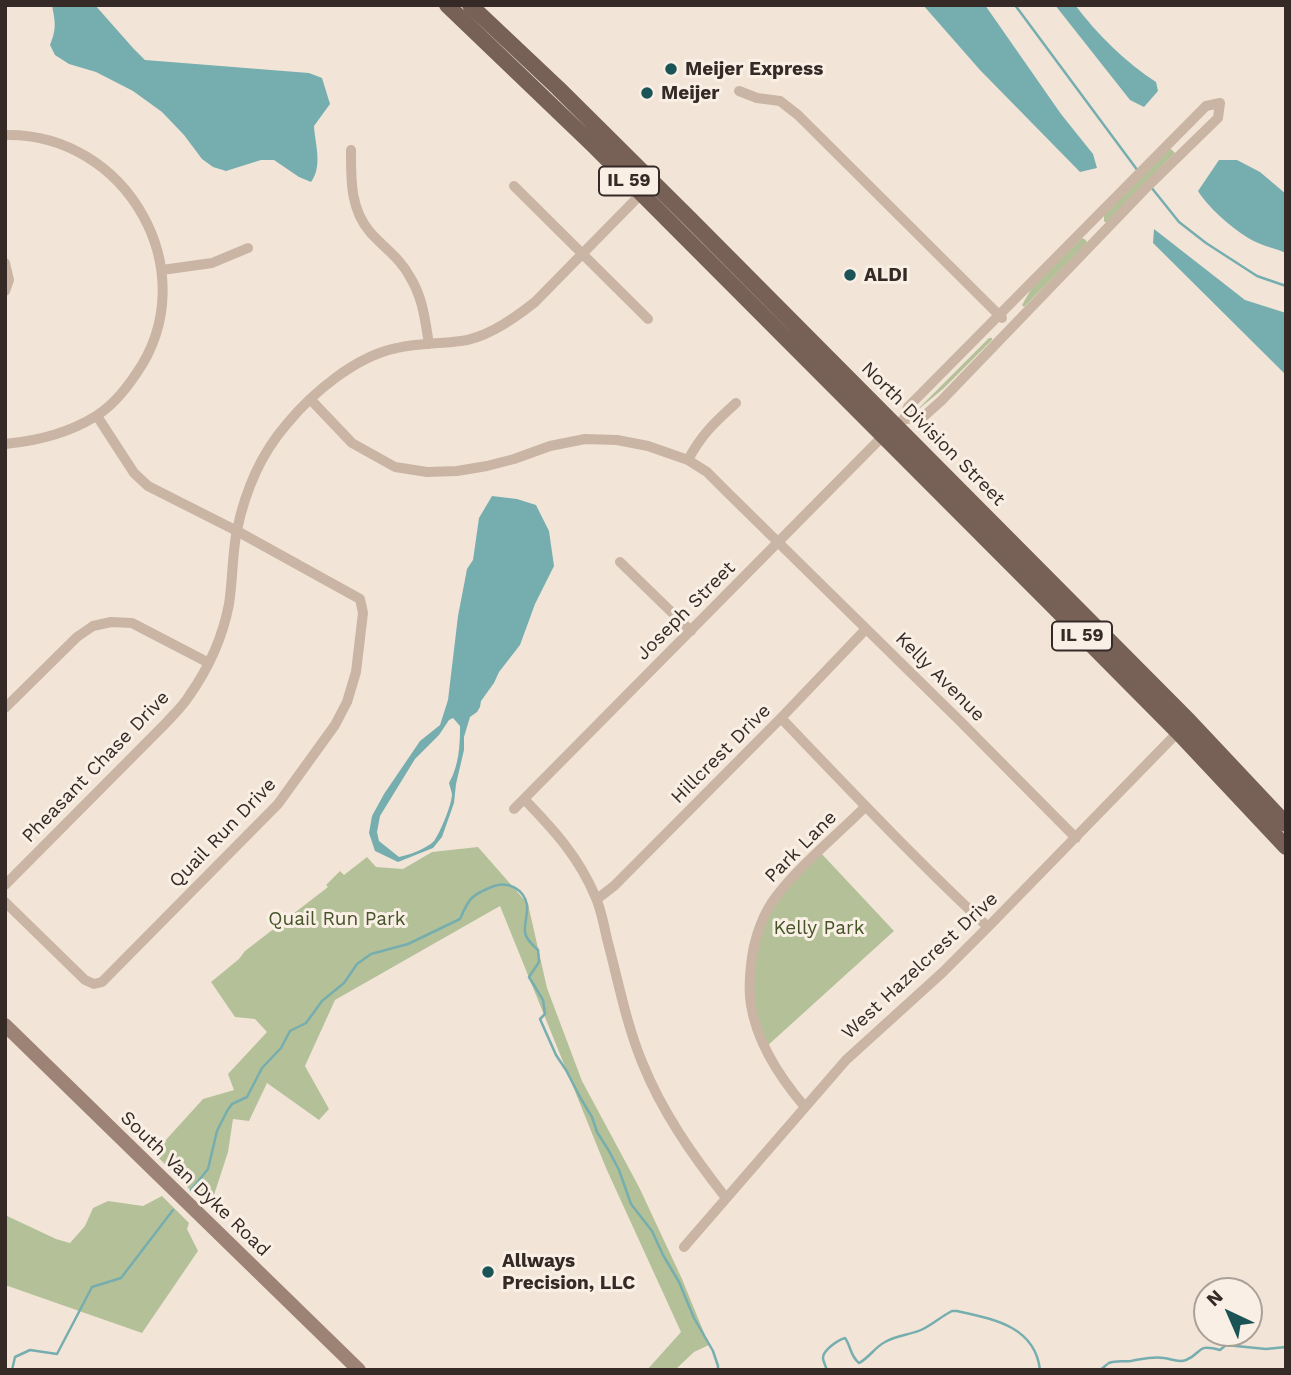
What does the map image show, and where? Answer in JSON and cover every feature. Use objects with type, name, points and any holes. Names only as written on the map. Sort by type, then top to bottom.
[{"type":"main road","name":"North Division Street","points":[[447,5],[547,100],[647,188],[894,427],[1184,726],[1286,824]]},
{"type":"main road","name":"North Division Street","points":[[470,5],[546,77],[647,188]]},
{"type":"main road","name":"North Division Street","points":[[1184,726],[1286,847]]},
{"type":"street","points":[[739,91],[757,99],[780,101],[797,115],[1012,328]]},
{"type":"street","points":[[1220,103],[1218,118],[1145,189],[941,401],[922,418],[894,427],[908,407],[1206,106],[1220,103]]},
{"type":"street","points":[[5,135],[36,137],[64,144],[110,173],[130,194],[144,215],[155,241],[162,270],[162,300],[153,345],[127,387],[97,416],[71,429],[25,442],[5,444]]},
{"type":"street","points":[[351,150],[351,185],[357,212],[369,231],[409,274],[423,306],[429,344]]},
{"type":"street","points":[[514,186],[648,319]]},
{"type":"street","name":"Pheasant Chase Drive","points":[[5,885],[166,724],[189,696],[209,663],[229,605],[237,531],[244,501],[269,448],[285,425],[336,378],[362,361],[396,348],[464,341],[494,330],[517,316],[535,302],[647,188]]},
{"type":"street","points":[[1089,225],[1101,235]]},
{"type":"street","points":[[162,270],[212,263],[248,248]]},
{"type":"street","points":[[5,263],[9,281],[5,291]]},
{"type":"street","name":"Kelly Avenue","points":[[311,400],[352,443],[395,467],[427,472],[457,471],[488,466],[550,446],[585,439],[617,440],[648,446],[688,460],[706,472],[778,542],[1076,838]]},
{"type":"street","points":[[688,460],[697,442],[736,403]]},
{"type":"street","name":"Quail Run Drive","points":[[5,902],[85,980],[94,984],[102,982],[278,804],[335,725],[347,702],[356,672],[363,613],[360,599],[237,531],[148,486],[134,473],[97,416]]},
{"type":"street","name":"Joseph Street","points":[[514,808],[894,427]]},
{"type":"street","points":[[620,562],[691,631]]},
{"type":"street","points":[[5,708],[77,637],[93,626],[111,622],[132,623],[209,663]]},
{"type":"street","name":"Hillcrest Drive","points":[[597,899],[614,886],[866,629]]},
{"type":"street","points":[[781,718],[865,807],[988,927]]},
{"type":"street","name":"West Hazelcrest Drive","points":[[684,1247],[846,1060],[943,972],[1184,726]]},
{"type":"street","points":[[524,799],[555,831],[577,860],[597,899],[642,1063],[674,1126],[695,1159],[726,1198]]},
{"type":"street","name":"Park Lane","points":[[805,1107],[792,1092],[758,1031],[750,1003],[754,947],[761,924],[774,900],[865,807]]},
{"type":"street","name":"South Van Dyke Road","points":[[5,1025],[359,1370]]},
{"type":"green space","points":[[1171,149],[1175,153],[1106,223],[1104,215]]},
{"type":"green space","points":[[1082,238],[1087,243],[1024,307],[1022,305],[1033,286]]},
{"type":"green space","points":[[989,338],[992,340],[943,389],[914,413]]},
{"type":"green space","name":"Quail Run Park","points":[[478,847],[528,904],[547,988],[582,1081],[639,1187],[709,1345],[694,1352],[675,1370],[647,1370],[681,1332],[606,1168],[500,906],[335,1000],[305,1066],[329,1109],[319,1120],[267,1083],[249,1121],[233,1119],[228,1152],[214,1195],[208,1200],[199,1199],[154,1153],[203,1099],[234,1090],[228,1074],[267,1032],[255,1019],[235,1017],[211,982],[245,951],[328,887],[326,885],[340,871],[344,875],[367,857],[376,867],[403,869],[432,852]]},
{"type":"green space","name":"Kelly Park","points":[[820,852],[894,931],[766,1047],[750,1003],[754,947],[774,900]]},
{"type":"green space","points":[[162,1196],[189,1223],[187,1229],[198,1251],[142,1333],[5,1285],[5,1215],[70,1243],[85,1226],[93,1208],[108,1201],[143,1206]]},
{"type":"water","points":[[52,5],[95,5],[145,60],[309,73],[322,78],[330,104],[314,126],[317,169],[311,182],[274,160],[261,160],[226,171],[213,167],[202,159],[162,112],[133,91],[96,72],[69,64],[55,55],[50,45],[55,25]]},
{"type":"water","points":[[923,5],[985,5],[1061,114],[1093,154],[1097,168],[1080,172],[980,70]]},
{"type":"water","points":[[1055,5],[1075,5],[1112,47],[1156,82],[1158,91],[1144,107],[1130,100]]},
{"type":"water","points":[[1219,160],[1237,160],[1260,172],[1286,194],[1286,253],[1242,234],[1203,198],[1198,191]]},
{"type":"water","points":[[1154,229],[1245,300],[1286,313],[1286,375],[1153,243]]},
{"type":"water","points":[[492,496],[536,505],[549,531],[554,566],[535,604],[520,645],[499,672],[477,712],[470,717],[464,737],[454,803],[442,837],[433,848],[398,862],[375,851],[369,833],[372,816],[420,741],[440,725],[448,700],[458,616],[467,569],[473,560],[479,518]],"holes":[[[453,718],[460,726],[458,755],[449,783],[452,794],[439,832],[427,847],[399,857],[379,841],[377,832],[380,816],[415,759],[439,735],[449,720]]]},
{"type":"waterway","points":[[1015,5],[1138,171]]},
{"type":"waterway","points":[[1151,187],[1179,222],[1206,243],[1257,276],[1286,286]]},
{"type":"waterway","points":[[191,1190],[208,1169],[217,1131],[232,1104],[247,1097],[262,1068],[281,1048],[290,1031],[306,1023],[322,1001],[344,983],[357,964],[371,954],[408,944],[460,919],[469,902],[480,892],[494,886],[510,886],[519,891],[525,899],[526,935],[538,950],[539,962],[529,977],[543,1000],[545,1014],[540,1019],[556,1055],[619,1170],[631,1204],[652,1231],[679,1282],[694,1318],[713,1351],[718,1370]]},
{"type":"waterway","points":[[12,1370],[15,1357],[30,1350],[57,1354],[92,1287],[121,1278],[173,1210]]},
{"type":"waterway","points":[[827,1370],[823,1359],[825,1352],[842,1339],[845,1338],[859,1363],[885,1342],[923,1329],[952,1311],[998,1322],[1021,1334],[1030,1343],[1040,1370]]},
{"type":"waterway","points":[[1100,1370],[1109,1363],[1155,1357],[1183,1361],[1203,1348],[1220,1350],[1226,1345],[1266,1349],[1286,1347]]},
{"type":"place","name":"Meijer Express","points":[[671,69]]},
{"type":"place","name":"Meijer","points":[[647,93]]},
{"type":"place","name":"ALDI","points":[[850,275]]},
{"type":"place","name":"Allways Precision, LLC","points":[[488,1272]]}]
